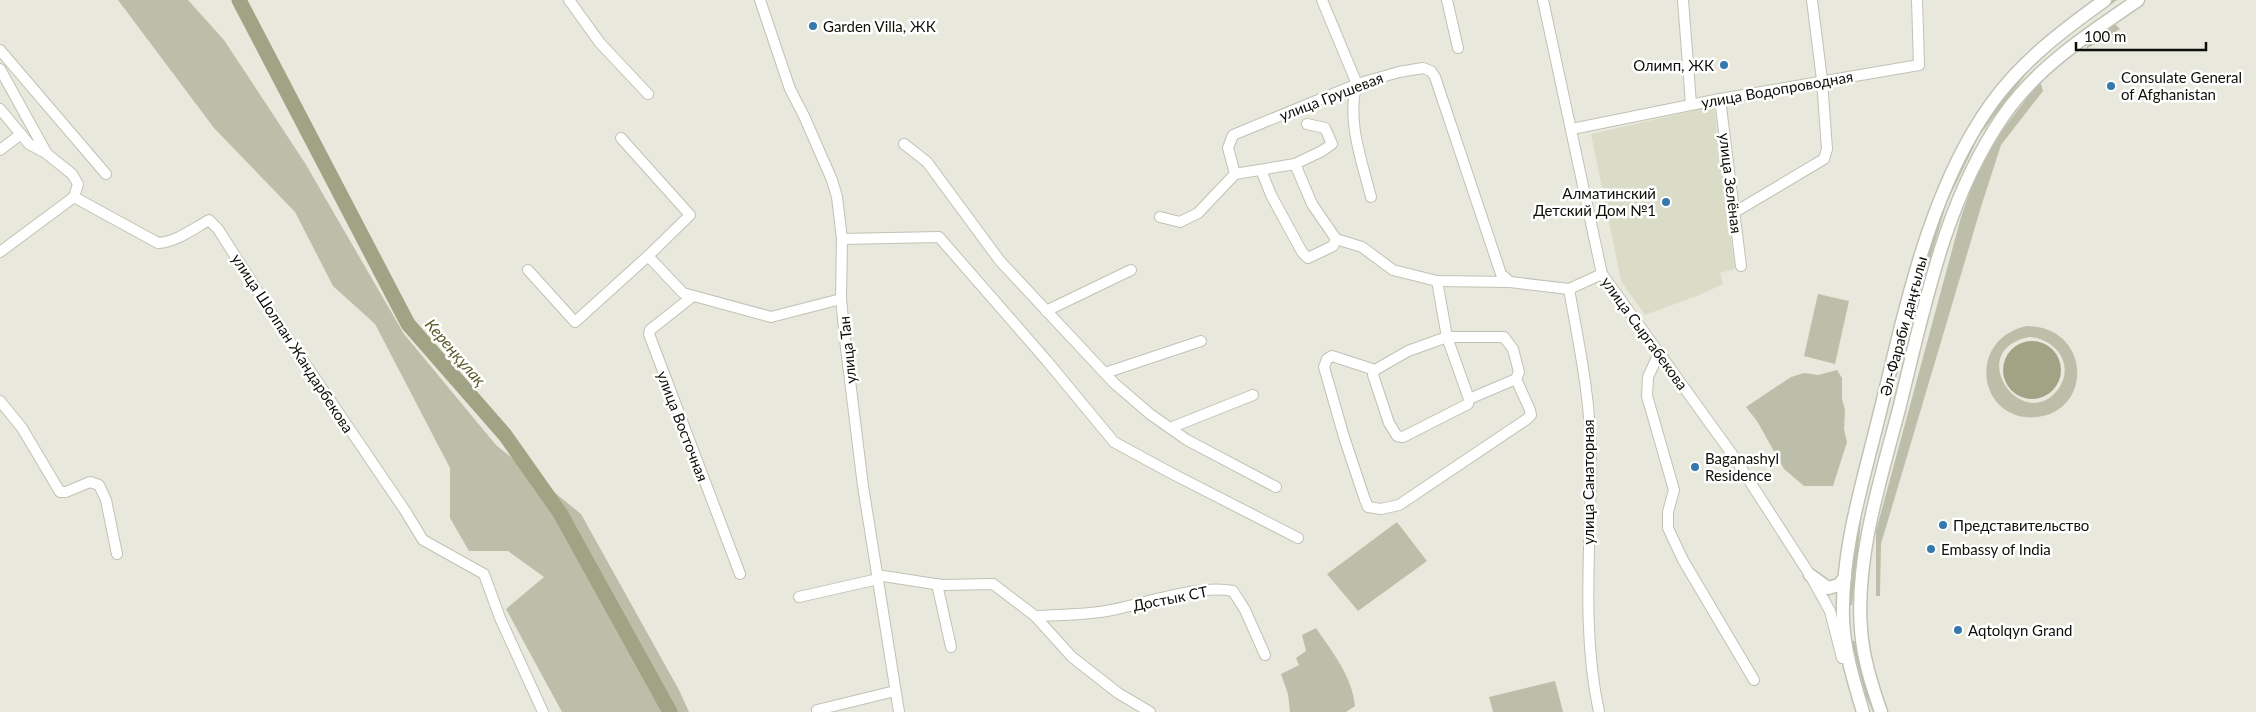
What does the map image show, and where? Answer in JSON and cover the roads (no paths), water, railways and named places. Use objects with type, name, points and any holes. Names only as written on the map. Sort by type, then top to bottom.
[{"type":"main road","name":"Әл-Фараби даңғылы","points":[[1862,712],[1844,638],[1845,577],[1858,501],[1894,356],[1928,234],[1945,188],[1969,138],[1990,104],[2008,82],[2051,41],[2105,0]]},
{"type":"main road","points":[[1881,712],[1864,654],[1860,630],[1865,557],[1880,483],[1926,303],[1947,230],[1971,172],[2004,114],[2032,81],[2070,48],[2138,0]]},
{"type":"main road","points":[[1810,575],[1828,588],[1838,585],[1845,577]]},
{"type":"street","points":[[569,0],[600,43],[648,94]]},
{"type":"street","name":"улица Тан","points":[[760,0],[790,89],[832,180],[837,197],[842,239],[841,299],[864,486],[900,712]]},
{"type":"street","points":[[1322,0],[1357,84],[1354,93],[1354,116],[1358,147],[1371,197]]},
{"type":"street","points":[[1447,0],[1458,48]]},
{"type":"street","name":"улица Сыргабекова","points":[[1543,0],[1602,274],[1732,454],[1810,575],[1830,611],[1846,673],[1862,712]]},
{"type":"street","points":[[1683,0],[1691,104]]},
{"type":"street","points":[[1735,212],[1824,159],[1827,149],[1822,80],[1812,0]]},
{"type":"street","name":"улица Водопроводная","points":[[1572,129],[1691,104],[1822,80],[1919,65],[1917,0]]},
{"type":"street","points":[[0,50],[106,174]]},
{"type":"street","name":"улица Грушевая","points":[[1236,174],[1228,148],[1233,135],[1357,84],[1399,72],[1424,68],[1431,71],[1471,182],[1501,274],[1510,282]]},
{"type":"street","points":[[0,69],[47,154]]},
{"type":"street","name":"улица Зелёная","points":[[1720,99],[1741,266]]},
{"type":"street","points":[[0,109],[29,144],[47,154],[72,174],[78,184],[74,197],[0,252]]},
{"type":"street","points":[[1160,217],[1180,222],[1198,213],[1236,174],[1295,164],[1332,144],[1325,128],[1307,124]]},
{"type":"street","points":[[0,150],[21,134]]},
{"type":"street","points":[[528,270],[575,322],[690,215],[621,138]]},
{"type":"street","points":[[904,144],[927,162],[1000,261],[1105,373],[1150,414],[1187,440],[1276,487]]},
{"type":"street","points":[[1295,164],[1312,204],[1336,239],[1362,247],[1394,270],[1437,281],[1510,282],[1569,289],[1602,274]]},
{"type":"street","points":[[1261,170],[1271,195],[1302,252],[1308,258],[1333,246],[1336,239]]},
{"type":"street","name":"улица Шолпан Жандарбекова","points":[[74,197],[158,243],[179,237],[209,220],[218,229],[279,325],[423,540],[484,574],[500,618],[544,712]]},
{"type":"street","points":[[842,239],[939,237],[1048,361],[1114,442],[1170,473],[1298,538]]},
{"type":"street","points":[[648,256],[683,293],[771,317],[841,299]]},
{"type":"street","points":[[1046,310],[1131,270]]},
{"type":"street","points":[[1437,281],[1447,336],[1469,399],[1468,404],[1412,433],[1403,437],[1397,436],[1389,423],[1373,375],[1375,370],[1408,351],[1447,336],[1504,337],[1513,349],[1519,372],[1516,379],[1469,399]]},
{"type":"street","name":"улица Санаторная","points":[[1569,289],[1588,392],[1591,456],[1588,597],[1592,675],[1599,712]]},
{"type":"street","name":"улица Восточная","points":[[694,296],[650,330],[648,334],[740,574]]},
{"type":"street","points":[[1105,373],[1202,341]]},
{"type":"street","points":[[1659,353],[1648,377],[1647,396],[1674,490],[1668,512],[1668,528],[1683,560],[1754,680]]},
{"type":"street","points":[[1375,370],[1332,356],[1327,359],[1324,367],[1344,437],[1365,500],[1368,507],[1381,509],[1399,505],[1527,419],[1531,415],[1530,410],[1516,379]]},
{"type":"street","points":[[1170,428],[1253,395]]},
{"type":"street","points":[[0,401],[22,428],[60,492],[66,492],[90,482],[99,485],[106,500],[117,554]]},
{"type":"street","points":[[799,597],[878,577],[937,584],[993,584],[1035,616],[1072,657],[1118,693],[1150,712]]},
{"type":"street","points":[[937,584],[952,647]]},
{"type":"street","name":"Достык СТ","points":[[1035,616],[1110,611],[1174,596],[1221,588],[1233,590],[1245,610],[1264,654]]},
{"type":"street","points":[[817,710],[896,691]]},
{"type":"waterway","name":"Кереңқұлақ","points":[[239,0],[408,324],[505,435],[560,513],[670,712]]},
{"type":"place","name":"Garden Villa, ЖК","points":[[813,26]]},
{"type":"place","name":"Олимп, ЖК","points":[[1724,65]]},
{"type":"place","name":"Consulate General of Afghanistan","points":[[2111,86]]},
{"type":"place","name":"Алматинский Детский Дом №1","points":[[1666,202]]},
{"type":"place","name":"Baganashyl Residence","points":[[1695,467]]},
{"type":"place","name":"Представительство","points":[[1943,525]]},
{"type":"place","name":"Embassy of India","points":[[1931,549]]},
{"type":"place","name":"Aqtolqyn Grand","points":[[1958,630]]}]
